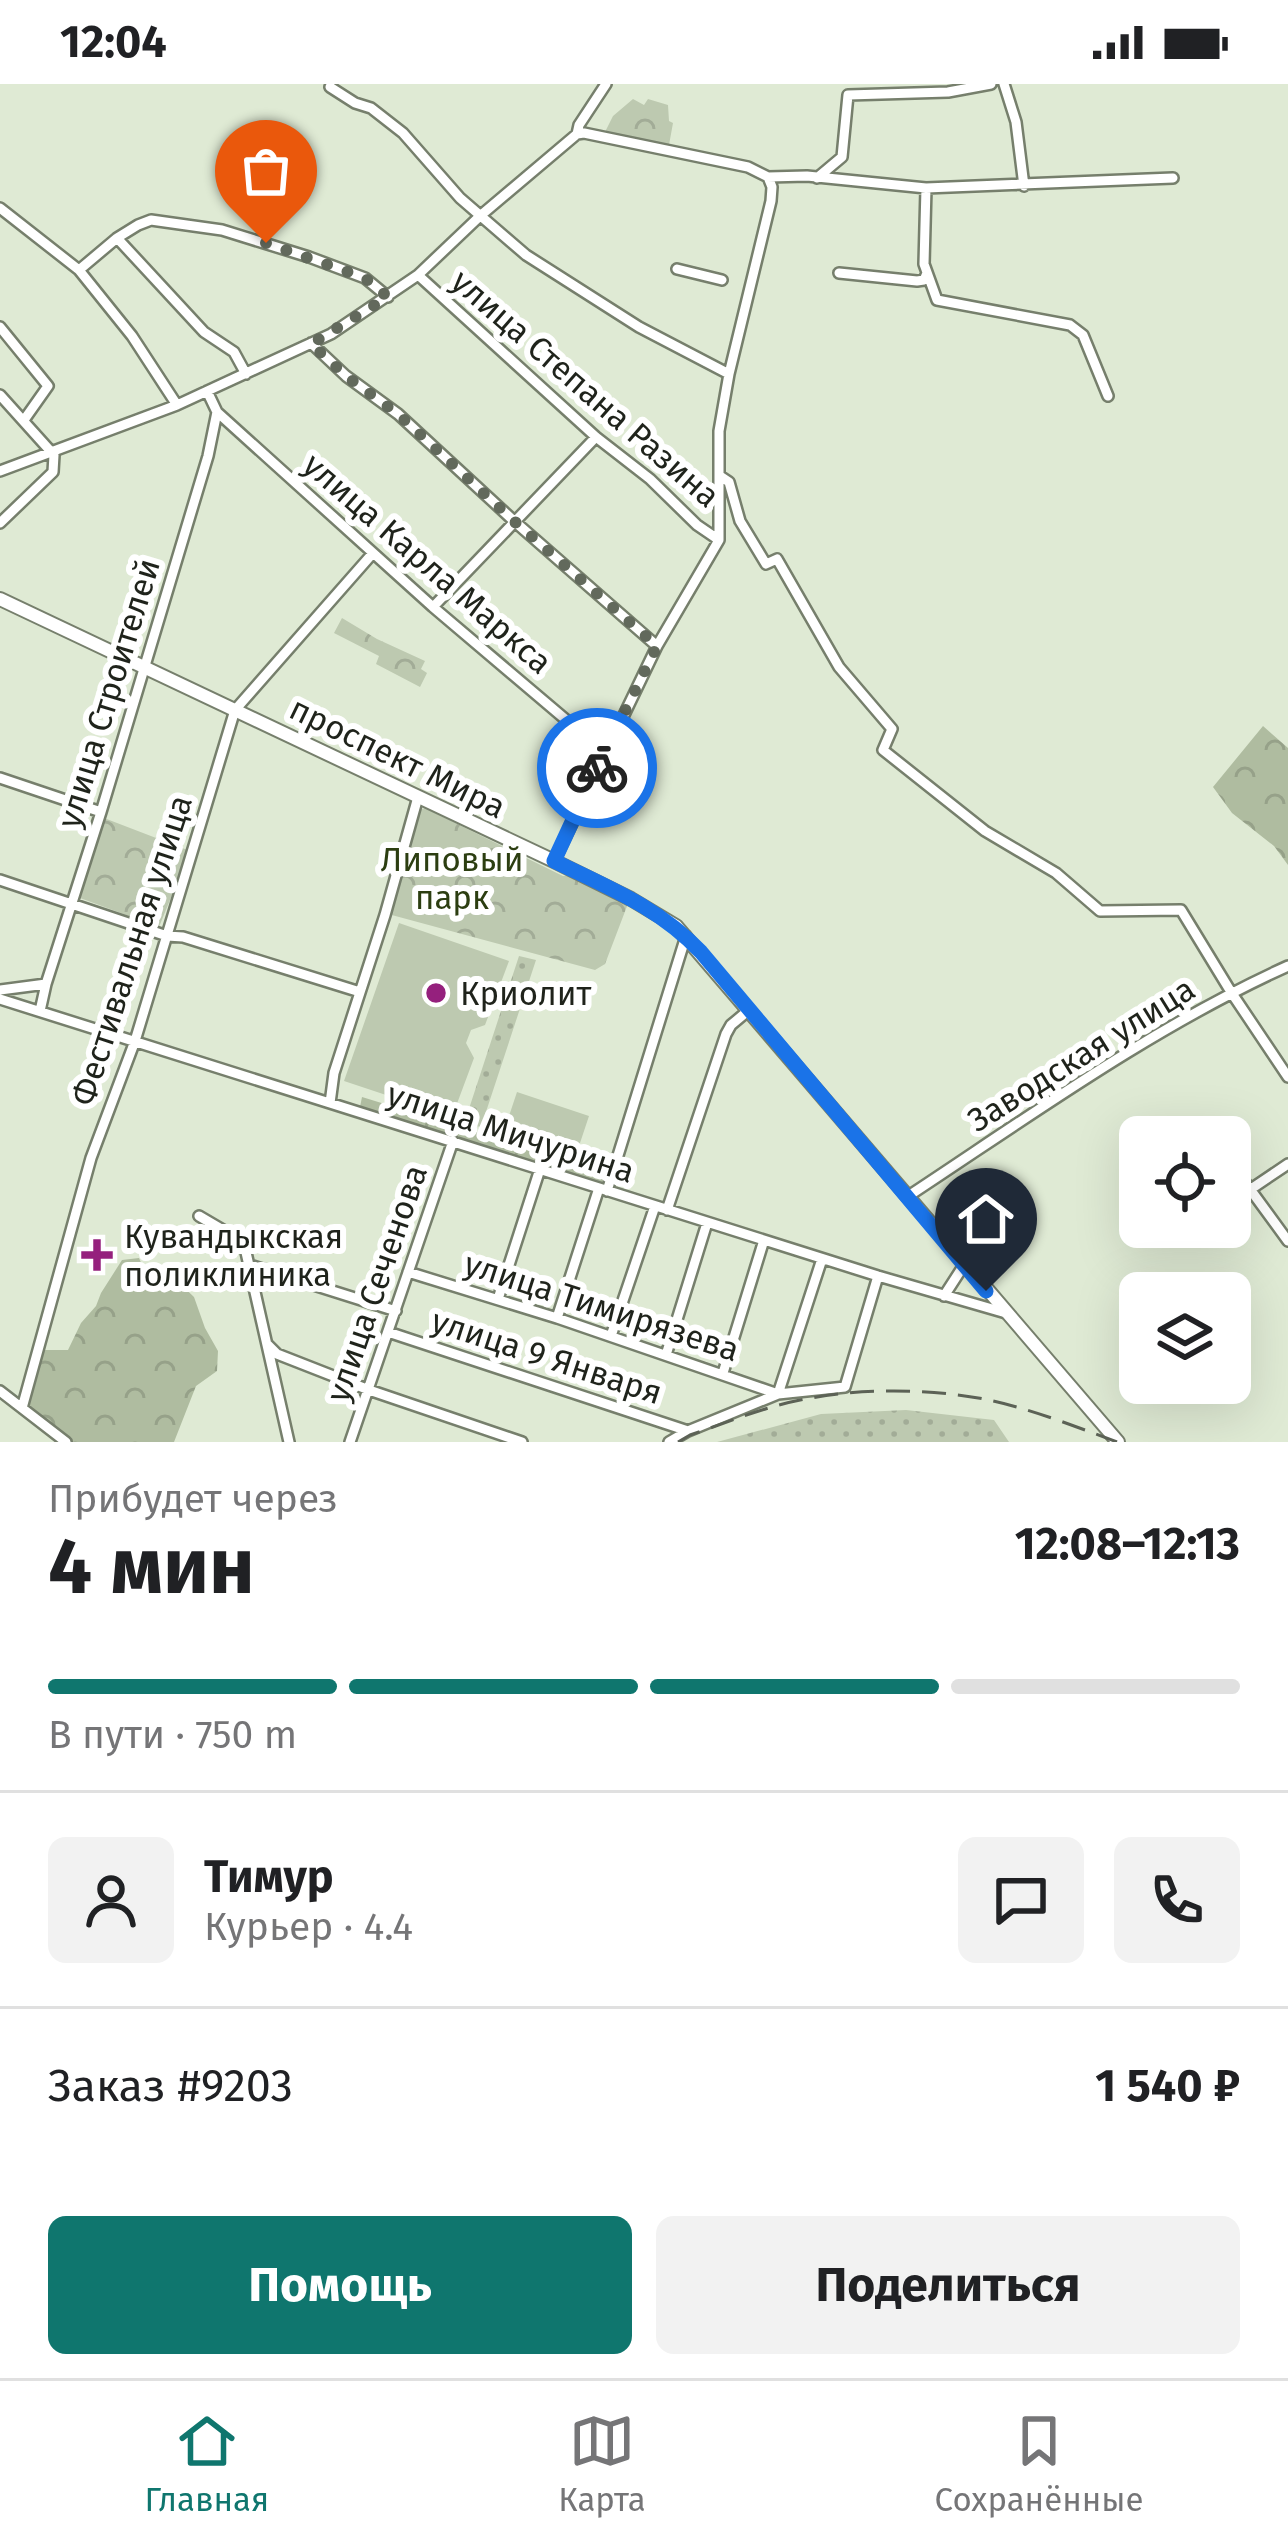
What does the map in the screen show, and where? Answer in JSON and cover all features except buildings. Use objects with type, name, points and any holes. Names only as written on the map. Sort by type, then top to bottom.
[{"type":"main road","name":"проспект Мира","points":[[0,599],[661,916],[686,936],[1118,1442]]},
{"type":"street","points":[[0,471],[177,405],[311,344],[388,297],[577,134],[605,84]]},
{"type":"street","points":[[817,178],[842,158],[848,95],[948,92],[992,84]]},
{"type":"street","points":[[1004,84],[1016,122],[1024,186]]},
{"type":"street","points":[[330,86],[371,108],[403,134],[460,198],[526,255],[660,339],[729,374]]},
{"type":"street","points":[[577,134],[748,167],[768,177],[926,188],[1173,178]]},
{"type":"street","points":[[554,861],[657,646],[719,540],[719,431],[771,201],[768,177]]},
{"type":"street","points":[[926,188],[924,264],[937,300],[1070,325],[1083,335],[1108,397]]},
{"type":"street","points":[[0,208],[80,270],[132,336],[177,405]]},
{"type":"street","points":[[80,270],[117,238],[151,220],[222,230],[365,278],[388,297]]},
{"type":"street","points":[[117,238],[204,332],[234,352],[246,374]]},
{"type":"street","points":[[677,269],[722,280]]},
{"type":"street","points":[[838,273],[917,281],[927,273]]},
{"type":"street","name":"улица Степана Разина","points":[[418,274],[596,437],[719,540]]},
{"type":"street","points":[[0,327],[48,386],[23,420]]},
{"type":"street","points":[[311,344],[398,414],[657,646]]},
{"type":"street","points":[[207,391],[217,412]]},
{"type":"street","points":[[0,395],[53,452],[53,472],[0,523]]},
{"type":"street","name":"улица Карла Маркса","points":[[217,412],[433,607],[604,752]]},
{"type":"street","name":"улица Строителей","points":[[40,1011],[208,456],[217,412]]},
{"type":"street","points":[[433,607],[596,437]]},
{"type":"street","name":"улица Степана Разина","points":[[720,476],[729,482],[740,520],[766,564],[777,559],[839,667],[892,729],[884,750],[985,831],[1056,873],[1100,910],[1180,910],[1231,992]]},
{"type":"street","name":"Фестивальная улица","points":[[22,1408],[91,1158],[136,1041],[236,710],[373,553]]},
{"type":"street","points":[[0,778],[101,812]]},
{"type":"street","points":[[330,1103],[334,1073],[418,797]]},
{"type":"street","points":[[0,880],[167,936],[360,992]]},
{"type":"street","points":[[557,1318],[686,936]]},
{"type":"street","name":"Заводская улица","points":[[907,1197],[1231,992],[1288,966]]},
{"type":"street","points":[[0,990],[46,984]]},
{"type":"street","points":[[1231,992],[1288,1077]]},
{"type":"street","name":"улица Мичурина","points":[[0,999],[1006,1313]]},
{"type":"street","points":[[611,1336],[725,1034],[749,1010]]},
{"type":"street","name":"улица Сеченова","points":[[350,1442],[453,1142]]},
{"type":"street","points":[[1288,1164],[1251,1189],[1288,1240]]},
{"type":"street","points":[[498,1299],[540,1169]]},
{"type":"street","points":[[199,1216],[245,1248],[289,1442]]},
{"type":"street","points":[[666,1355],[707,1222]]},
{"type":"street","points":[[723,1373],[764,1240]]},
{"type":"street","points":[[778,1394],[822,1259]]},
{"type":"street","points":[[250,1264],[396,1311]]},
{"type":"street","points":[[944,1295],[964,1265]]},
{"type":"street","name":"улица Тимирязева","points":[[408,1272],[778,1394]]},
{"type":"street","points":[[669,1442],[778,1394],[845,1387],[878,1276]]},
{"type":"street","name":"улица 9 Января","points":[[388,1332],[688,1431]]},
{"type":"street","points":[[268,1345],[277,1354],[369,1390],[522,1442]]},
{"type":"street","points":[[0,1391],[66,1442]]},
{"type":"green space","points":[[633,99],[644,105],[648,99],[668,105],[673,123],[669,145],[605,132],[613,116]]},
{"type":"green space","points":[[342,618],[425,661],[421,669],[427,673],[420,687],[376,664],[379,656],[334,633]]},
{"type":"green space","points":[[1263,726],[1288,748],[1288,865],[1274,846],[1232,813],[1213,787]]},
{"type":"green space","name":"Липовый парк","points":[[425,808],[563,876],[575,875],[629,901],[605,964],[595,970],[388,914],[417,811]]},
{"type":"green space","points":[[104,818],[190,851],[159,927],[80,898]]},
{"type":"green space","name":"Криолит","points":[[399,923],[509,961],[485,1025],[471,1030],[466,1043],[474,1058],[452,1117],[344,1081]]},
{"type":"green space","points":[[519,956],[536,960],[481,1127],[464,1124]]},
{"type":"green space","points":[[517,1092],[589,1116],[578,1149],[506,1125]]},
{"type":"green space","points":[[362,1097],[606,1172],[604,1183],[360,1107]]},
{"type":"green space","points":[[139,1258],[146,1274],[169,1273],[194,1297],[218,1351],[217,1371],[196,1386],[174,1442],[73,1442],[29,1407],[42,1350],[68,1350],[122,1260]]},
{"type":"green space","points":[[906,1410],[994,1420],[1009,1442],[717,1442],[821,1414]]},
{"type":"railway","points":[[678,1442],[779,1405],[881,1391],[984,1399],[1117,1442]]},
{"type":"way so far","points":[[266,243],[365,278],[388,297],[311,344],[398,414],[657,646],[597,768]]},
{"type":"place","name":"Криолит","points":[[436,993]]},
{"type":"place","name":"Кувандыкская поликлиника","points":[[97,1255]]},
{"type":"route","points":[[597,768],[554,861],[676,926],[986,1291]]}]
